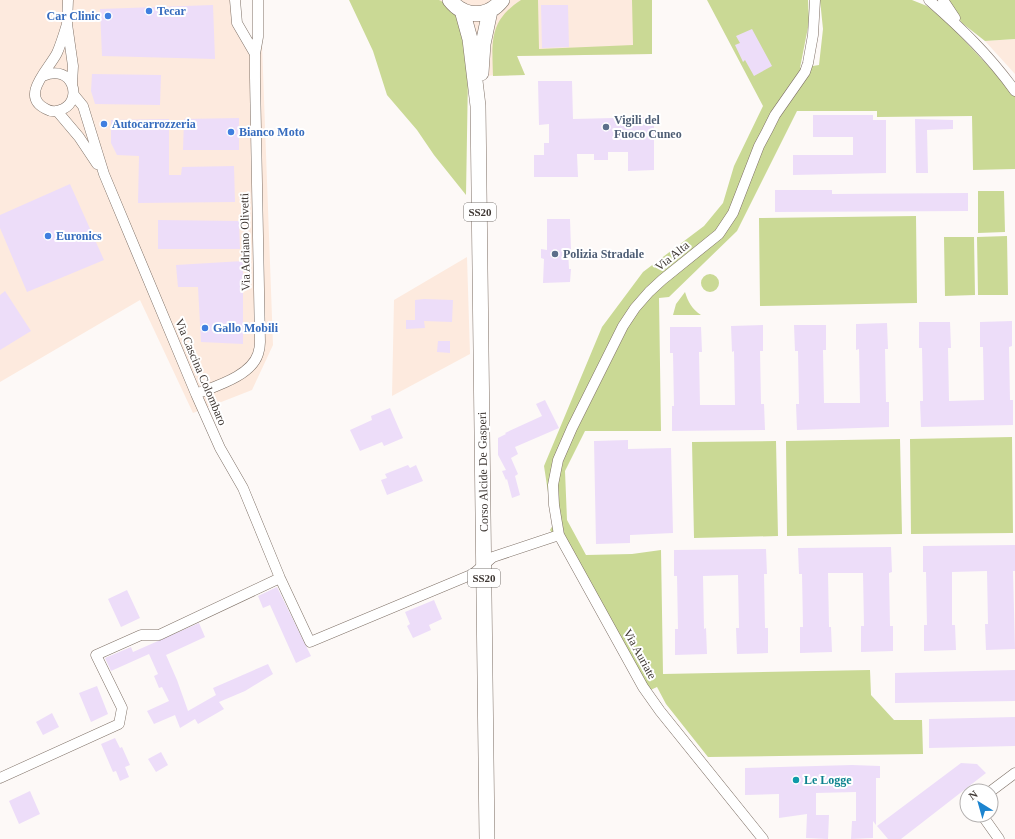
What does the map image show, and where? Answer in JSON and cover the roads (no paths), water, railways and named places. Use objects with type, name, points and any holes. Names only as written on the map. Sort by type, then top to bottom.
[{"type":"main road","points":[[450,0],[455,6],[462,10],[476,14],[490,11],[502,0]]},
{"type":"main road","name":"Corso Alcide De Gasperi","points":[[462,10],[470,39],[478,106]]},
{"type":"main road","name":"Corso Alcide De Gasperi","points":[[486,839],[478,106],[483,44],[490,11]]},
{"type":"street","points":[[67,24],[57,52],[43,76],[37,82],[34,91],[36,100],[42,107],[49,111],[58,111],[65,108],[71,103],[74,95],[72,84],[73,66],[67,24],[68,0]]},
{"type":"street","points":[[235,0],[237,23],[255,54]]},
{"type":"street","name":"Via Adriano Olivetti","points":[[196,394],[240,376],[250,367],[258,356],[260,342],[255,54],[258,37],[258,0]]},
{"type":"street","name":"Via Alta","points":[[559,534],[554,505],[553,485],[558,460],[575,422],[623,326],[635,308],[648,292],[719,234],[733,214],[766,131],[775,115],[805,72],[813,35],[815,0]]},
{"type":"street","points":[[929,0],[963,30],[998,67],[1015,91]]},
{"type":"street","points":[[943,0],[963,30]]},
{"type":"street","points":[[43,76],[51,72],[60,73],[67,77],[72,84]]},
{"type":"street","name":"Via Cascina Colombaro","points":[[74,95],[83,106],[104,174],[196,394],[220,448],[243,488],[280,578],[310,642],[473,574],[484,564]]},
{"type":"street","name":"Via Cascina Colombaro","points":[[58,111],[79,137],[104,174]]},
{"type":"street","points":[[484,564],[493,557],[559,534]]},
{"type":"street","name":"Via Auriate","points":[[559,534],[650,698],[763,839]]},
{"type":"street","points":[[0,778],[119,724],[122,708],[96,655],[141,635],[159,635],[280,578]]},
{"type":"street","points":[[999,785],[1015,773]]},
{"type":"street","points":[[988,823],[999,839]]},
{"type":"place","name":"Tecar","points":[[149,11]]},
{"type":"place","name":"Car Clinic","points":[[108,16]]},
{"type":"place","name":"Autocarrozzeria","points":[[104,124]]},
{"type":"place","name":"Vigili del Fuoco Cuneo","points":[[606,127]]},
{"type":"place","name":"Bianco Moto","points":[[231,132]]},
{"type":"place","name":"Euronics","points":[[48,236]]},
{"type":"place","name":"Polizia Stradale","points":[[555,254]]},
{"type":"place","name":"Gallo Mobili","points":[[205,328]]},
{"type":"place","name":"Le Logge","points":[[796,780]]}]
